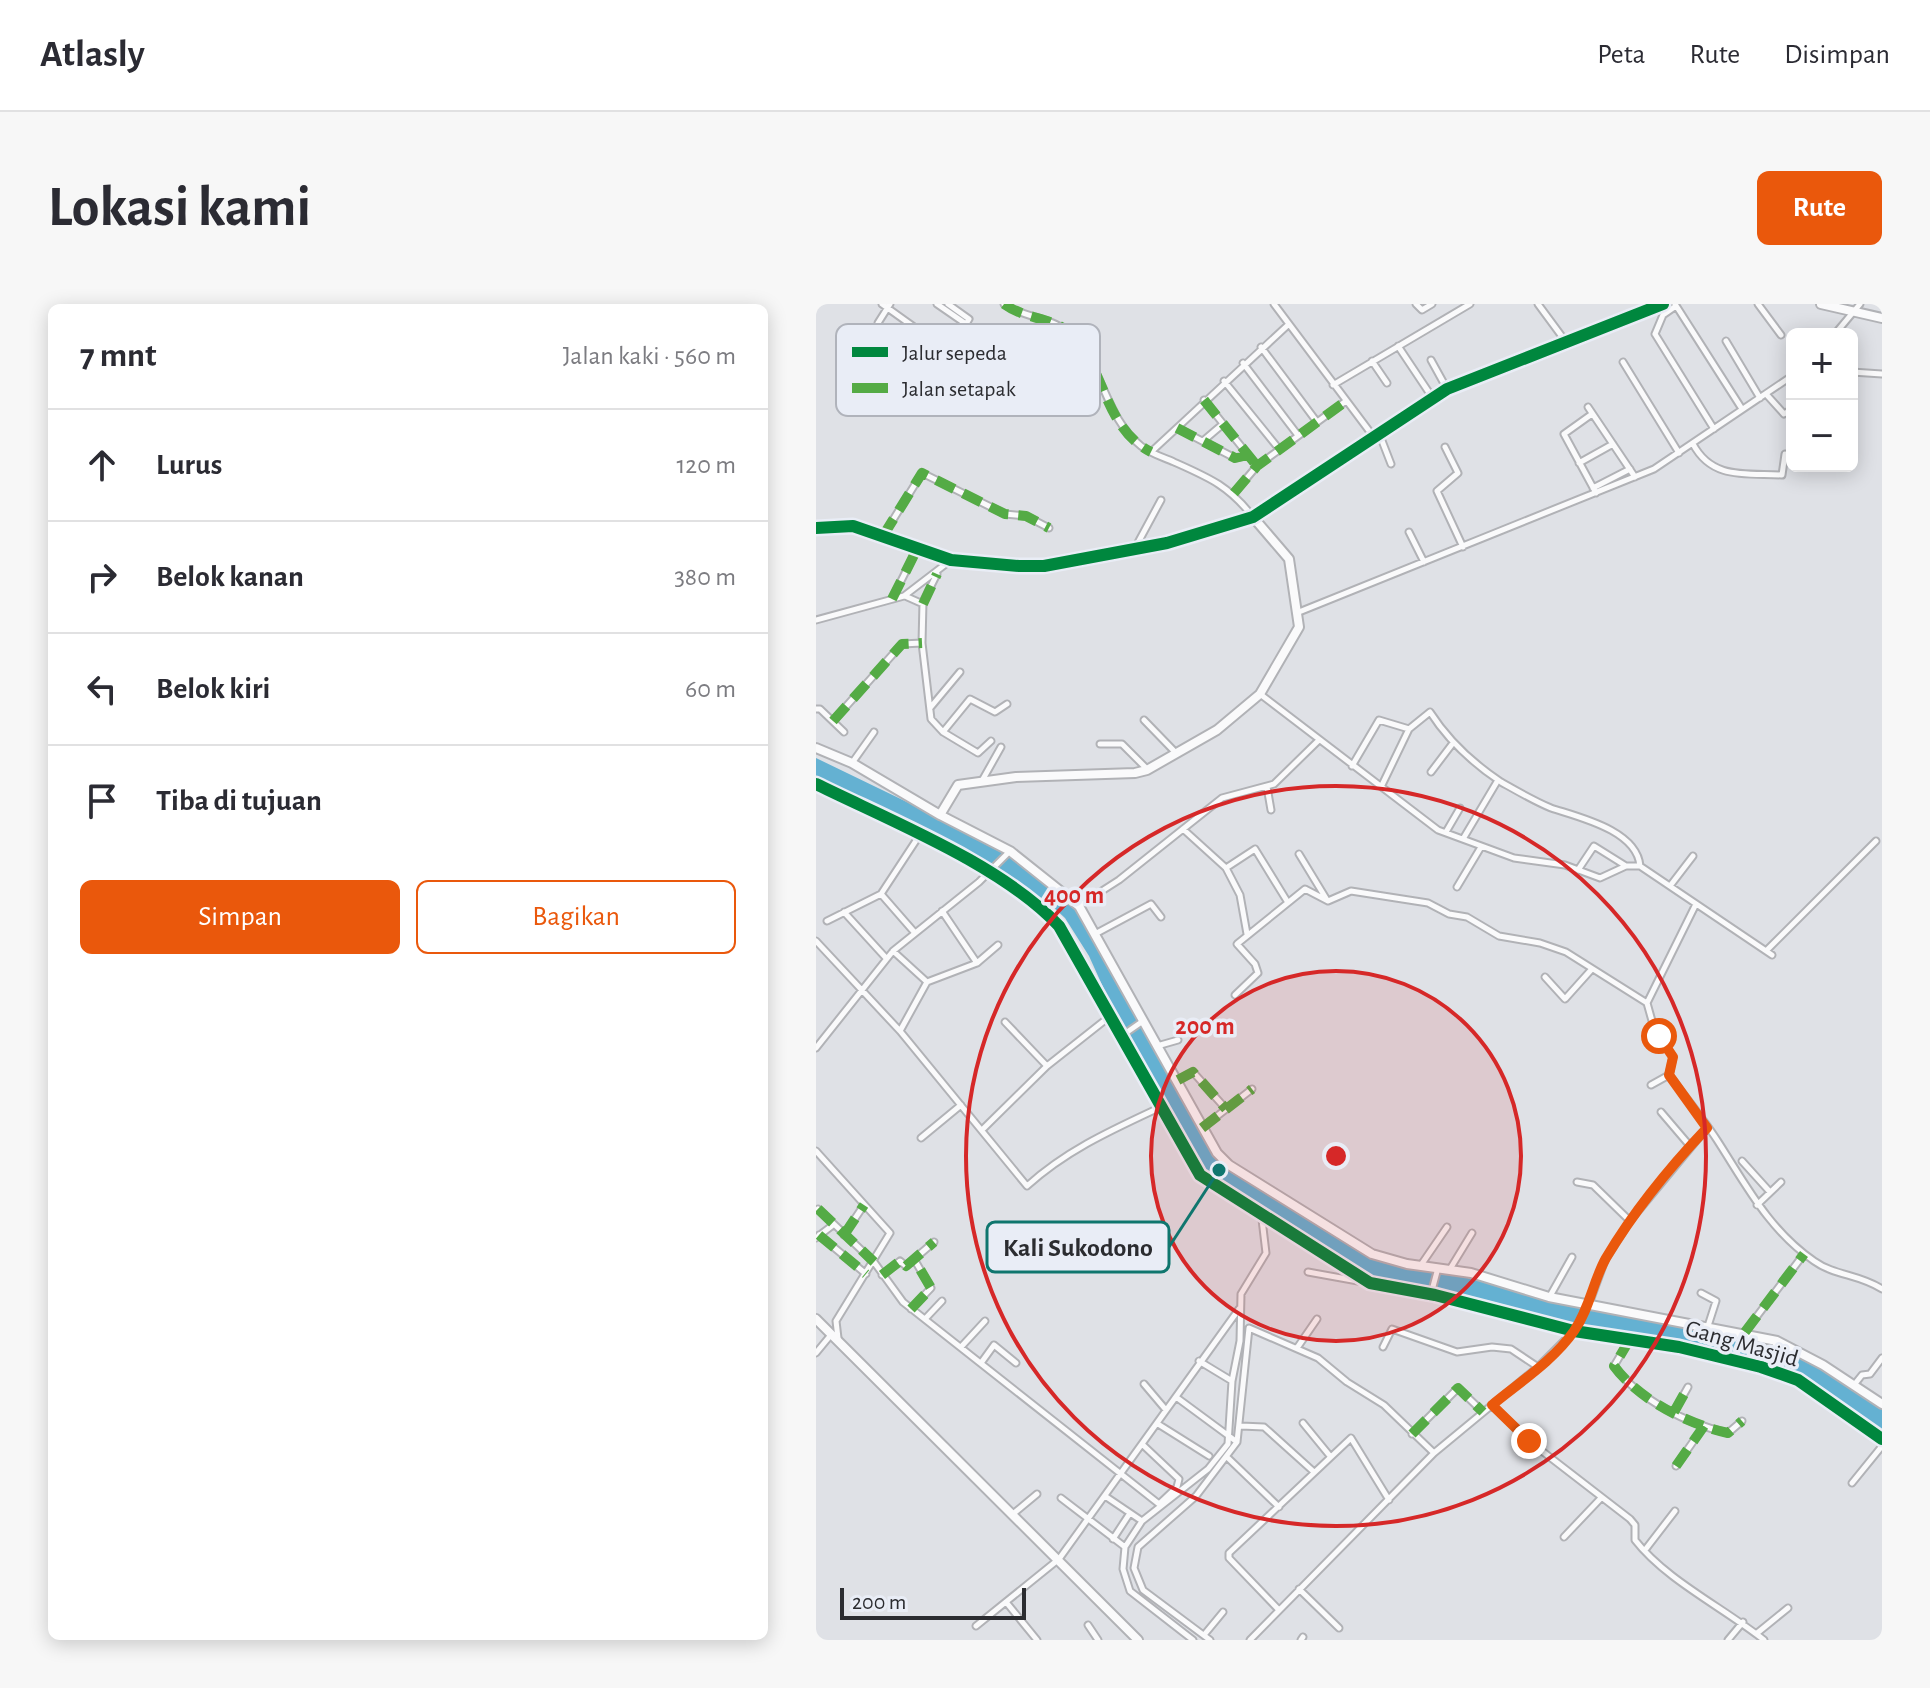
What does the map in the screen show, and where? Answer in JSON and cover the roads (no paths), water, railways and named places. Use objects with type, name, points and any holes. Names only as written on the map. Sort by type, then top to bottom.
[{"type":"street","points":[[937,304],[966,324],[969,319],[948,304]]},
{"type":"street","points":[[1004,304],[1023,316],[1058,324]]},
{"type":"street","points":[[1274,304],[1333,385],[1376,434],[1391,464]]},
{"type":"street","points":[[1417,304],[1422,310],[1432,304]]},
{"type":"street","points":[[1333,385],[1470,304]]},
{"type":"street","points":[[1538,304],[1567,342]]},
{"type":"street","points":[[816,528],[853,526],[951,560],[1044,566],[1134,551],[1253,517],[1447,389],[1663,304]]},
{"type":"street","points":[[1758,304],[1781,335]]},
{"type":"street","points":[[1821,304],[1882,318]]},
{"type":"street","points":[[1839,328],[1860,304]]},
{"type":"street","points":[[878,323],[887,305],[912,324]]},
{"type":"street","points":[[1655,334],[1663,315],[1676,305],[1742,409]]},
{"type":"street","points":[[1151,452],[1243,363],[1289,324]]},
{"type":"street","points":[[1647,332],[1655,334],[1714,429]]},
{"type":"street","points":[[1726,341],[1763,396],[1786,413]]},
{"type":"street","points":[[1398,346],[1432,397]]},
{"type":"street","points":[[1261,347],[1317,422]]},
{"type":"street","points":[[1431,360],[1447,389]]},
{"type":"street","points":[[1372,361],[1387,383]]},
{"type":"street","points":[[1623,362],[1679,453]]},
{"type":"street","points":[[1243,363],[1297,434]]},
{"type":"street","points":[[1858,372],[1882,374]]},
{"type":"street","points":[[1299,612],[1635,477],[1679,453],[1786,380]]},
{"type":"street","points":[[940,815],[958,785],[983,779],[1124,774],[1147,770],[1217,730],[1262,696],[1293,638],[1299,612],[1289,559],[1234,493],[1209,477],[1151,452],[1122,428],[1100,381]]},
{"type":"street","points":[[1224,381],[1279,449]]},
{"type":"street","points":[[1204,400],[1257,466]]},
{"type":"street","points":[[1234,493],[1257,466],[1346,401]]},
{"type":"street","points":[[1588,407],[1635,477]]},
{"type":"street","points":[[1592,414],[1564,434],[1594,491]]},
{"type":"street","points":[[1203,441],[1223,424]]},
{"type":"street","points":[[1177,428],[1235,458],[1248,455]]},
{"type":"street","points":[[1579,463],[1613,444]]},
{"type":"street","points":[[1693,444],[1700,457],[1722,472],[1782,475],[1785,454]]},
{"type":"street","points":[[1445,447],[1458,473],[1437,491],[1463,547]]},
{"type":"street","points":[[1594,491],[1630,469]]},
{"type":"street","points":[[883,536],[922,473],[1005,514],[1026,516],[1049,528]]},
{"type":"street","points":[[1134,551],[1161,500]]},
{"type":"street","points":[[1409,532],[1424,562]]},
{"type":"street","points":[[892,599],[918,547]]},
{"type":"street","points":[[816,620],[904,596],[937,574],[951,560]]},
{"type":"street","points":[[937,574],[923,604],[922,643],[929,708],[934,724],[978,753],[991,741]]},
{"type":"street","points":[[904,596],[923,604]]},
{"type":"street","points":[[833,721],[902,644],[922,643]]},
{"type":"street","points":[[929,708],[960,672]]},
{"type":"street","points":[[1262,696],[1318,741],[1446,832],[1514,858],[1578,870],[1600,878],[1626,866],[1640,866],[1769,953],[1876,841]]},
{"type":"street","points":[[943,732],[970,699],[995,712],[1007,704]]},
{"type":"street","points":[[816,709],[820,709],[844,732]]},
{"type":"street","points":[[1382,785],[1409,729],[1430,712],[1453,743],[1498,780],[1539,803],[1599,823],[1636,853],[1640,866]]},
{"type":"street","points":[[1144,720],[1177,754]]},
{"type":"street","points":[[1352,766],[1379,720],[1409,729]]},
{"type":"street","points":[[852,763],[874,732]]},
{"type":"street","points":[[1079,906],[1111,887],[1222,798],[1274,784],[1318,741]]},
{"type":"street","points":[[1431,772],[1453,743]]},
{"type":"street","points":[[1100,744],[1122,744],[1147,770]]},
{"type":"street","points":[[983,779],[1001,747]]},
{"type":"street","points":[[816,748],[852,763],[1010,852],[1079,906],[1221,1158],[1372,1254],[1421,1266],[1450,1269],[1549,1297],[1745,1332],[1806,1354],[1882,1404]]},
{"type":"street","points":[[1463,839],[1498,780]]},
{"type":"street","points":[[816,784],[992,871],[1059,926],[1200,1175],[1265,1213],[1370,1283]]},
{"type":"street","points":[[1267,787],[1271,810]]},
{"type":"street","points":[[1446,832],[1460,808]]},
{"type":"street","points":[[1183,829],[1226,868],[1240,895],[1247,934]]},
{"type":"street","points":[[827,921],[881,894],[919,836]]},
{"type":"street","points":[[1578,870],[1594,846],[1626,866]]},
{"type":"street","points":[[1457,887],[1481,847]]},
{"type":"street","points":[[1226,868],[1255,849],[1287,901]]},
{"type":"street","points":[[816,1048],[886,958],[992,871],[1010,852]]},
{"type":"street","points":[[1299,854],[1328,901]]},
{"type":"street","points":[[1670,886],[1693,856]]},
{"type":"street","points":[[1235,995],[1258,973],[1255,964],[1237,944],[1305,889],[1328,901]]},
{"type":"street","points":[[1328,901],[1351,891],[1421,901],[1449,914],[1467,917],[1499,936],[1540,943],[1566,952],[1647,1003]]},
{"type":"street","points":[[881,894],[915,933]]},
{"type":"street","points":[[1095,934],[1151,904],[1161,917]]},
{"type":"street","points":[[1696,904],[1647,1003],[1654,1028],[1673,1057],[1669,1075],[1757,1205],[1804,1254],[1825,1268],[1856,1275],[1882,1289]]},
{"type":"street","points":[[942,911],[977,963]]},
{"type":"street","points":[[844,912],[886,958]]},
{"type":"street","points":[[817,944],[862,987],[1027,1186],[1078,1147],[1117,1125],[1163,1106]]},
{"type":"street","points":[[900,1031],[927,982],[977,963],[998,945]]},
{"type":"street","points":[[893,951],[927,982]]},
{"type":"street","points":[[1545,977],[1565,999],[1591,970]]},
{"type":"street","points":[[982,1130],[1047,1066],[1109,1017]]},
{"type":"street","points":[[1122,1035],[1142,1021]]},
{"type":"street","points":[[1005,1022],[1047,1066]]},
{"type":"street","points":[[1157,1046],[1178,1040]]},
{"type":"street","points":[[1178,1080],[1193,1072],[1226,1109]]},
{"type":"street","points":[[1651,1085],[1669,1075]]},
{"type":"street","points":[[1202,1128],[1252,1089]]},
{"type":"street","points":[[921,1138],[961,1105]]},
{"type":"street","points":[[1661,1112],[1690,1146]]},
{"type":"street","points":[[1250,1640],[1434,1453],[1538,1367],[1575,1330],[1589,1305],[1605,1260],[1630,1221],[1707,1128]]},
{"type":"street","points":[[816,1151],[890,1233],[835,1323],[834,1338],[816,1353]]},
{"type":"street","points":[[1742,1161],[1770,1192]]},
{"type":"street","points":[[1577,1182],[1593,1185],[1630,1221]]},
{"type":"street","points":[[1757,1205],[1781,1182]]},
{"type":"street","points":[[844,1235],[864,1205]]},
{"type":"street","points":[[818,1209],[874,1262],[911,1309],[1122,1472],[1155,1503],[1163,1501],[1177,1487],[1177,1476],[1143,1445]]},
{"type":"street","points":[[1149,1602],[1136,1578],[1134,1559],[1138,1547],[1196,1496],[1228,1458],[1233,1439],[1232,1381],[1240,1341],[1242,1290],[1264,1262],[1265,1213]]},
{"type":"street","points":[[833,1225],[818,1236],[866,1274]]},
{"type":"street","points":[[1421,1266],[1447,1227]]},
{"type":"street","points":[[1450,1269],[1472,1233]]},
{"type":"street","points":[[882,1275],[900,1261],[906,1266],[934,1242]]},
{"type":"street","points":[[1745,1332],[1804,1254]]},
{"type":"street","points":[[1549,1297],[1572,1257]]},
{"type":"street","points":[[911,1309],[931,1288],[914,1259]]},
{"type":"street","points":[[1431,1293],[1438,1269]]},
{"type":"street","name":"Gang Masjid","points":[[1308,1272],[1431,1293],[1575,1330],[1767,1366],[1798,1380],[1882,1439]]},
{"type":"street","points":[[1701,1293],[1716,1301],[1708,1326]]},
{"type":"street","points":[[925,1319],[942,1301]]},
{"type":"street","points":[[976,1626],[1059,1559],[1240,1308]]},
{"type":"street","points":[[816,1319],[1059,1559],[1136,1640]]},
{"type":"street","points":[[1297,1348],[1317,1319]]},
{"type":"street","points":[[961,1347],[985,1321]]},
{"type":"street","points":[[1193,1640],[1126,1583],[1125,1547],[1142,1521],[1208,1469],[1241,1426],[1249,1328],[1318,1358],[1347,1382],[1384,1405],[1434,1453]]},
{"type":"street","points":[[1383,1347],[1392,1329],[1457,1352],[1492,1347],[1511,1349],[1538,1367]]},
{"type":"street","points":[[1630,1339],[1614,1368],[1634,1387],[1704,1426],[1728,1433],[1742,1421]]},
{"type":"street","points":[[1767,1366],[1777,1342]]},
{"type":"street","points":[[981,1363],[994,1345],[1016,1363]]},
{"type":"street","points":[[1854,1386],[1862,1375],[1870,1374],[1882,1358]]},
{"type":"street","points":[[1199,1361],[1232,1381]]},
{"type":"street","points":[[1144,1384],[1166,1410]]},
{"type":"street","points":[[1674,1412],[1688,1387]]},
{"type":"street","points":[[1412,1434],[1457,1388],[1483,1412]]},
{"type":"street","points":[[1176,1397],[1233,1439]]},
{"type":"street","points":[[1492,1405],[1529,1441],[1633,1521],[1634,1537],[1680,1582],[1743,1622],[1764,1640]]},
{"type":"street","points":[[1303,1423],[1330,1456]]},
{"type":"street","points":[[1158,1424],[1209,1456]]},
{"type":"street","points":[[1241,1426],[1264,1427],[1314,1472]]},
{"type":"street","points":[[1676,1466],[1704,1426]]},
{"type":"street","points":[[1278,1609],[1228,1556],[1330,1456],[1354,1438],[1389,1500]]},
{"type":"street","points":[[1852,1483],[1882,1446]]},
{"type":"street","points":[[1228,1458],[1279,1507]]},
{"type":"street","points":[[1013,1514],[1037,1494]]},
{"type":"street","points":[[1105,1496],[1142,1521]]},
{"type":"street","points":[[1061,1498],[1125,1547]]},
{"type":"street","points":[[1564,1537],[1601,1498]]},
{"type":"street","points":[[1645,1550],[1675,1511]]},
{"type":"street","points":[[1113,1539],[1130,1513]]},
{"type":"street","points":[[1299,1589],[1339,1628]]},
{"type":"street","points":[[1006,1602],[1037,1640]]},
{"type":"street","points":[[1756,1634],[1788,1608]]},
{"type":"street","points":[[1204,1635],[1223,1612]]},
{"type":"street","points":[[1163,1613],[1210,1640]]},
{"type":"street","points":[[1728,1640],[1743,1622]]},
{"type":"street","points":[[1088,1625],[1098,1640]]},
{"type":"water","points":[[816,758],[1002,848],[1079,909],[1221,1161],[1374,1256],[1506,1287],[1760,1338],[1797,1352],[1882,1406],[1882,1431],[1803,1375],[1747,1356],[1593,1328],[1490,1301],[1367,1276],[1202,1168],[1108,998],[1089,956],[1065,918],[1051,905],[977,858],[816,781]]},
{"type":"place","name":"Kali Sukodono","points":[[1219,1170]]}]
